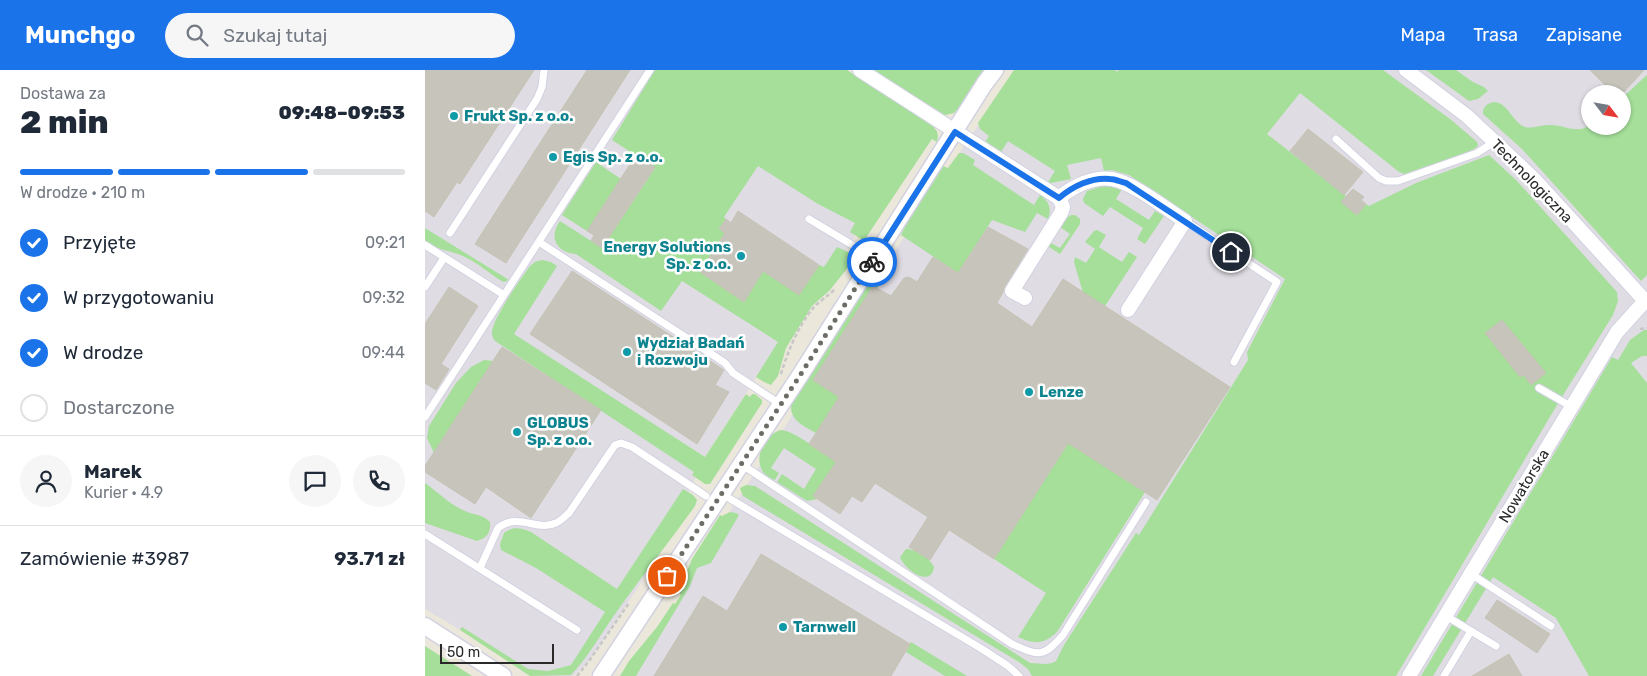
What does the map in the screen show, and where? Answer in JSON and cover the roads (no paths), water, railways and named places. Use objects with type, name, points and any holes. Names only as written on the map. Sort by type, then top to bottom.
[{"type":"street","points":[[860,70],[1059,198],[1063,207],[1061,213],[1012,291],[1025,298]]},
{"type":"street","points":[[601,676],[713,495],[741,464],[995,70]]},
{"type":"street","name":"Technologiczna","points":[[1406,70],[1467,116],[1534,179],[1646,302]]},
{"type":"street","points":[[1059,198],[1077,186],[1088,182],[1110,179],[1126,183],[1185,221],[1128,310]]},
{"type":"street","name":"Nowatorska","points":[[1409,676],[1617,332],[1646,302]]},
{"type":"street","points":[[425,626],[503,676]]},
{"type":"lane","points":[[450,233],[537,99],[544,70]]},
{"type":"lane","points":[[425,416],[650,70]]},
{"type":"lane","points":[[1336,139],[1379,178],[1386,181],[1398,181],[1477,153],[1494,142]]},
{"type":"lane","points":[[809,218],[874,258]]},
{"type":"lane","points":[[1185,221],[1277,282],[1234,362]]},
{"type":"lane","points":[[539,242],[725,363],[733,373],[780,405]]},
{"type":"lane","points":[[425,246],[504,295]]},
{"type":"lane","points":[[425,287],[444,258]]},
{"type":"lane","points":[[1539,388],[1572,407]]},
{"type":"lane","points":[[480,568],[498,528],[503,524],[512,521],[548,525],[562,520],[569,513],[615,444],[621,443],[632,447],[982,649],[1008,666],[1019,676]]},
{"type":"lane","points":[[741,464],[1012,644],[1032,653],[1043,653],[1052,648],[1063,635],[1147,502]]},
{"type":"lane","points":[[425,534],[577,630]]},
{"type":"lane","points":[[1471,574],[1551,626]]},
{"type":"lane","points":[[1446,616],[1496,646]]},
{"type":"lane","points":[[1444,676],[1471,631]]},
{"type":"place","name":"Frukt Sp. z o.o.","points":[[454,116]]},
{"type":"place","name":"Egis Sp. z o.o.","points":[[553,157]]},
{"type":"place","name":"Energy Solutions Sp. z o.o.","points":[[741,256]]},
{"type":"place","name":"Wydział Badań i Rozwoju","points":[[627,352]]},
{"type":"place","name":"Lenze","points":[[1029,392]]},
{"type":"place","name":"GLOBUS Sp. z o.o.","points":[[517,432]]},
{"type":"place","name":"Tarnwell","points":[[783,627]]}]
